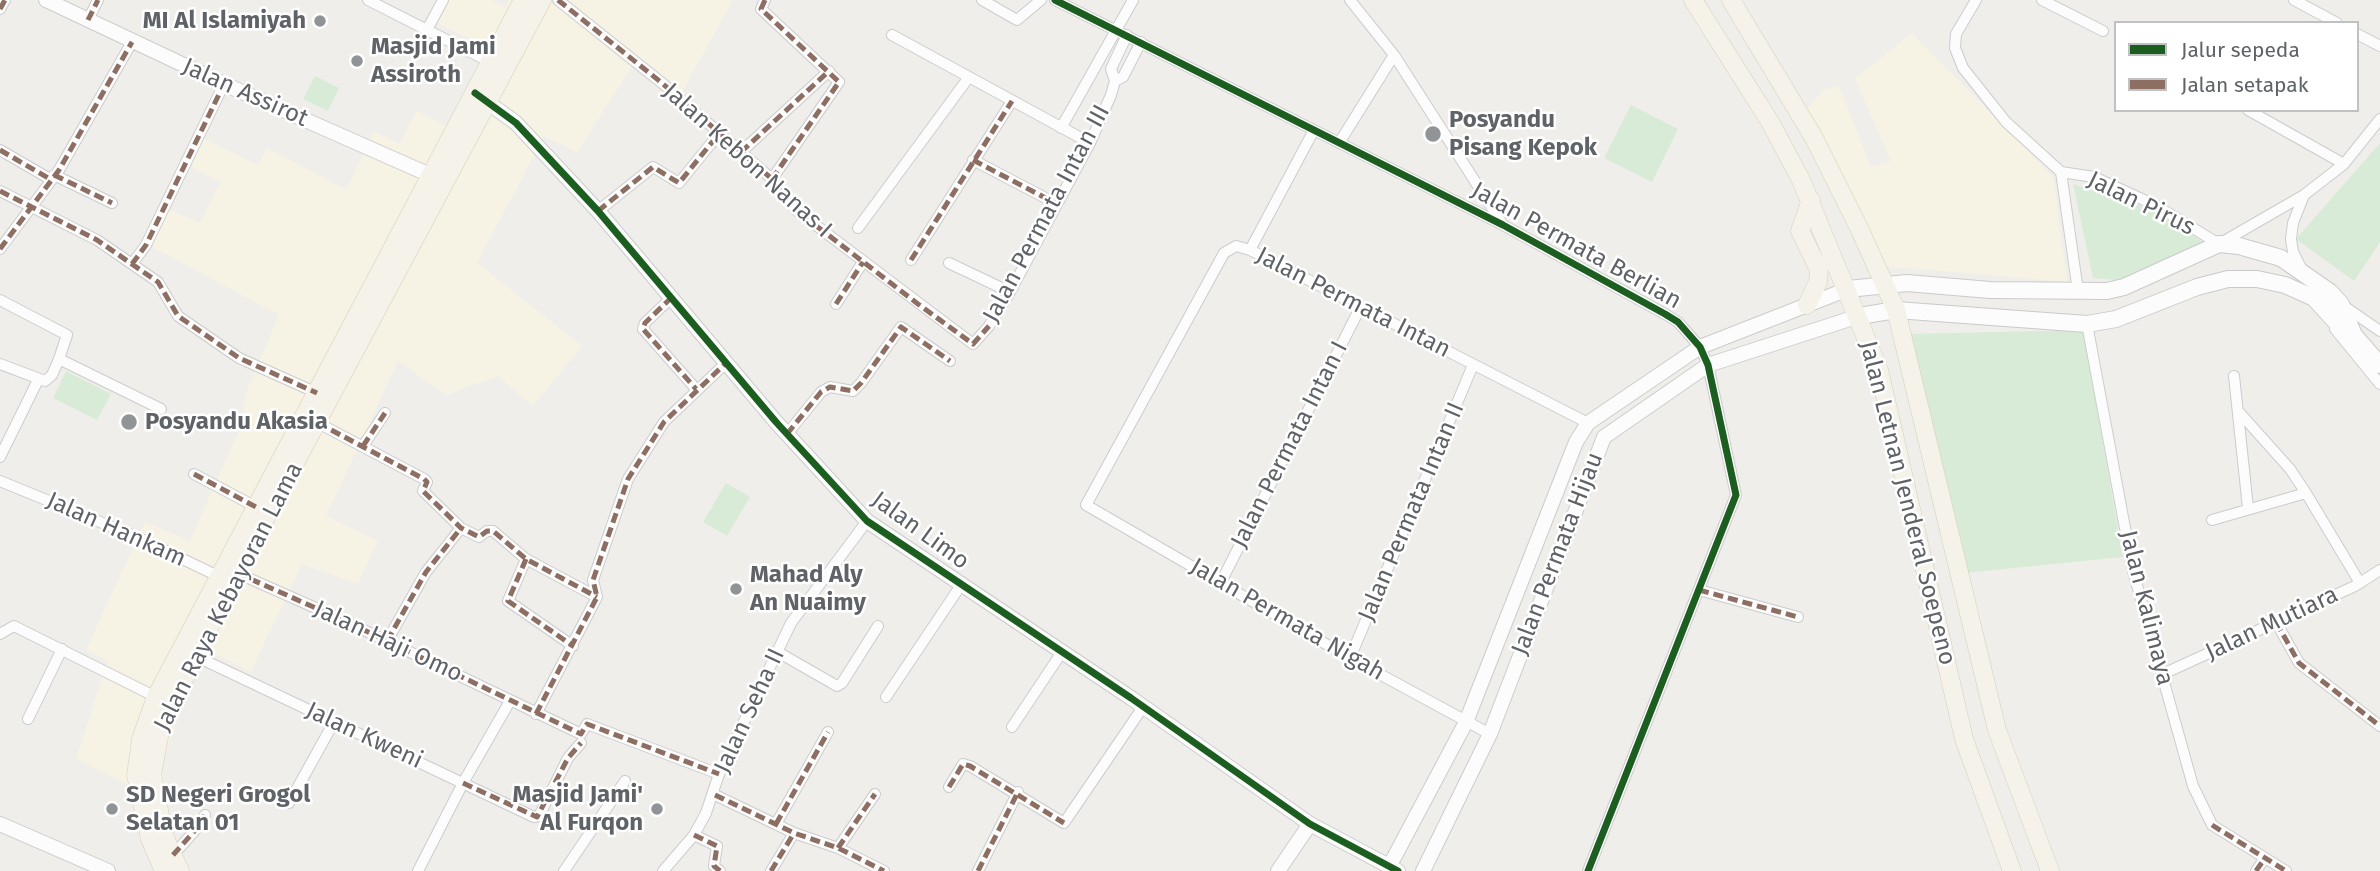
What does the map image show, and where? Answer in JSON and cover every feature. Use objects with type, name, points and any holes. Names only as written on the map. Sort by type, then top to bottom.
[{"type":"main road","name":"Jalan Raya Kebayoran Lama","points":[[498,66],[523,0]]},
{"type":"main road","name":"Jalan Raya Kebayoran Lama","points":[[172,866],[150,839],[136,775],[141,739],[156,697],[188,652],[318,423],[336,372],[498,66],[542,0]]},
{"type":"main road","name":"Jalan Letnan Jenderal Soepeno","points":[[1693,0],[1769,122],[1811,200],[1879,370],[1964,739],[2012,871]]},
{"type":"main road","name":"Jalan Letnan Jenderal Soepeno","points":[[1731,0],[1796,107],[1896,310],[1997,730],[2050,871]]},
{"type":"main road","points":[[1769,122],[1776,124],[1787,120],[1796,107]]},
{"type":"main road","points":[[1807,305],[1818,282],[1819,270],[1800,231],[1811,200]]},
{"type":"main road","points":[[2219,243],[2261,251],[2302,270],[2341,304],[2359,340],[2380,365]]},
{"type":"main road","name":"Jalan Permata Hijau","points":[[1848,289],[1884,283],[2078,291],[2124,287],[2188,260],[2219,243]]},
{"type":"main road","points":[[2188,260],[2190,274],[2197,287]]},
{"type":"main road","name":"Jalan Permata Hijau","points":[[1859,316],[1896,310],[2087,324],[2116,319],[2197,287],[2228,279],[2257,279],[2296,289],[2314,298],[2344,331],[2359,340]]},
{"type":"main road","name":"Jalan Raya Kebayoran Lama","points":[[229,578],[256,507],[317,393],[336,372]]},
{"type":"main road","name":"Jalan Raya Kebayoran Lama","points":[[172,866],[152,774],[161,726],[188,652]]},
{"type":"street","points":[[0,9],[5,0]]},
{"type":"street","name":"Jalan Assirot","points":[[46,0],[224,84],[439,179]]},
{"type":"street","points":[[88,20],[98,0]]},
{"type":"street","points":[[369,0],[498,66]]},
{"type":"street","points":[[428,28],[443,0]]},
{"type":"street","name":"Jalan Kebon Nanas I","points":[[558,0],[662,83],[772,179],[797,211],[973,344]]},
{"type":"street","points":[[765,0],[761,9],[837,78],[839,86],[772,179]]},
{"type":"street","points":[[982,0],[1015,20],[1021,19],[1041,0]]},
{"type":"street","name":"Jalan Permata Berlian","points":[[1055,0],[1503,225],[1672,318],[1700,347],[1708,365],[1736,488],[1734,502],[1588,871]]},
{"type":"street","points":[[1061,128],[1123,32],[1133,0]]},
{"type":"street","points":[[1350,0],[1394,55],[1503,225]]},
{"type":"street","name":"Jalan Pirus","points":[[1976,0],[1956,34],[1955,48],[1963,68],[2006,122],[2062,172],[2094,177],[2165,211],[2219,243]]},
{"type":"street","points":[[2042,0],[2103,31]]},
{"type":"street","points":[[2294,0],[2333,21]]},
{"type":"street","name":"Jalan Permata Intan III","points":[[973,344],[989,326],[1010,292],[1090,143],[1115,81],[1111,69],[1123,32]]},
{"type":"street","points":[[2359,34],[2380,46]]},
{"type":"street","points":[[892,35],[1090,143]]},
{"type":"street","points":[[0,250],[52,177],[132,42]]},
{"type":"street","name":"Jalan Permata Intan III","points":[[1115,81],[1123,77],[1141,42]]},
{"type":"street","points":[[1339,143],[1394,55]]},
{"type":"street","points":[[741,152],[829,71]]},
{"type":"street","points":[[858,228],[969,77]]},
{"type":"street","points":[[132,264],[146,245],[224,84]]},
{"type":"street","name":"Jalan Limo","points":[[482,97],[516,123],[598,211],[787,434],[867,521],[1143,707],[1310,824],[1393,869]]},
{"type":"street","points":[[911,260],[1012,101]]},
{"type":"street","points":[[2252,112],[2344,164]]},
{"type":"street","name":"Jalan Permata Hijau","points":[[2219,243],[2304,195],[2344,164],[2380,119]]},
{"type":"street","points":[[1250,250],[1314,130]]},
{"type":"street","points":[[598,211],[653,167],[679,183],[713,141]]},
{"type":"street","points":[[0,150],[52,177],[112,203]]},
{"type":"street","points":[[974,160],[1057,204]]},
{"type":"street","name":"Jalan Pirus","points":[[2062,172],[2078,291]]},
{"type":"street","points":[[0,191],[97,240],[158,282],[178,316],[239,358],[317,393]]},
{"type":"street","points":[[2302,270],[2293,252],[2291,239],[2293,223],[2304,195]]},
{"type":"street","name":"Jalan Permata Intan","points":[[1086,505],[1224,253],[1236,246],[1250,250],[1588,422]]},
{"type":"street","points":[[836,304],[863,262]]},
{"type":"street","points":[[949,263],[1010,292]]},
{"type":"street","name":"Jalan Permata Hijau","points":[[1393,869],[1466,722],[1576,442],[1588,422],[1700,347],[1848,289]]},
{"type":"street","points":[[2296,289],[2342,337],[2380,384]]},
{"type":"street","points":[[672,297],[645,323],[643,330],[696,389]]},
{"type":"street","points":[[0,300],[67,335],[52,376],[45,381],[0,364]]},
{"type":"street","points":[[2341,304],[2380,331]]},
{"type":"street","name":"Jalan Permata Intan I","points":[[1221,582],[1360,308]]},
{"type":"street","name":"Jalan Permata Hijau","points":[[1423,871],[1490,734],[1599,445],[1610,432],[1708,365],[1859,316]]},
{"type":"street","name":"Jalan Kalimaya","points":[[2087,324],[2133,571],[2193,786],[2212,825],[2286,871]]},
{"type":"street","points":[[787,434],[821,392],[830,387],[853,391],[901,327],[950,361]]},
{"type":"street","points":[[59,359],[161,409]]},
{"type":"street","points":[[536,714],[597,597],[593,580],[628,479],[664,422],[726,363]]},
{"type":"street","name":"Jalan Permata Intan II","points":[[1350,658],[1473,365]]},
{"type":"street","points":[[2234,376],[2248,508]]},
{"type":"street","points":[[0,457],[38,380]]},
{"type":"street","points":[[2238,411],[2290,469],[2360,583]]},
{"type":"street","points":[[363,446],[385,413]]},
{"type":"street","points":[[318,423],[424,479],[427,482],[423,491],[461,528],[479,537],[487,531],[494,531],[526,559],[597,597]]},
{"type":"street","points":[[194,474],[256,507]]},
{"type":"street","name":"Jalan Hankam","points":[[0,481],[229,578]]},
{"type":"street","points":[[2211,520],[2306,493]]},
{"type":"street","name":"Jalan Permata Nigah","points":[[1086,505],[1350,658],[1490,734]]},
{"type":"street","name":"Jalan Seha II","points":[[663,871],[694,835],[715,795],[719,774],[791,623],[867,521]]},
{"type":"street","points":[[387,641],[426,572],[461,528]]},
{"type":"street","points":[[526,559],[508,601],[573,646]]},
{"type":"street","name":"Jalan Mutiara","points":[[2163,674],[2360,583],[2380,570]]},
{"type":"street","name":"Jalan Haji Omo","points":[[229,578],[387,641],[581,734],[587,724],[719,774]]},
{"type":"street","points":[[886,697],[961,585]]},
{"type":"street","points":[[1699,590],[1798,617]]},
{"type":"street","points":[[2276,622],[2299,663],[2380,726]]},
{"type":"street","points":[[0,634],[14,626],[156,697]]},
{"type":"street","points":[[776,651],[837,686],[842,684],[878,626]]},
{"type":"street","points":[[28,719],[62,649]]},
{"type":"street","name":"Jalan Kweni","points":[[188,652],[537,817],[568,758],[581,743]]},
{"type":"street","points":[[1012,727],[1062,653]]},
{"type":"street","points":[[418,871],[463,783],[510,701]]},
{"type":"street","points":[[949,787],[963,764],[1018,792],[1064,823],[1143,707]]},
{"type":"street","points":[[289,803],[334,722]]},
{"type":"street","points":[[776,824],[828,733]]},
{"type":"street","points":[[564,871],[625,781]]},
{"type":"street","points":[[978,871],[1018,792]]},
{"type":"street","points":[[838,848],[875,794]]},
{"type":"street","points":[[715,795],[794,833],[838,848],[884,871]]},
{"type":"street","points":[[172,866],[205,815]]},
{"type":"street","points":[[0,824],[108,871]]},
{"type":"street","points":[[1278,871],[1310,824]]},
{"type":"street","points":[[771,871],[794,833]]},
{"type":"street","points":[[694,835],[718,846],[713,866],[720,871]]},
{"type":"street","points":[[2256,871],[2265,858]]},
{"type":"shaded area","points":[[444,0],[491,0],[506,8],[509,0],[733,0],[682,92],[631,68],[577,152],[544,136],[477,263],[582,346],[533,406],[498,376],[446,395],[398,361],[326,516],[378,541],[358,584],[302,564],[251,671],[207,651],[187,693],[161,766],[169,805],[76,759],[108,660],[86,650],[145,522],[190,541],[242,423],[246,393],[279,315],[151,246],[167,209],[200,223],[220,182],[191,167],[202,138],[258,165],[267,148],[347,190],[373,131],[400,144],[416,111],[453,129],[490,49],[434,21]]},
{"type":"shaded area","points":[[1912,33],[2053,177],[2067,282],[1886,266],[1804,113],[1823,90],[1839,86],[1871,167],[1891,161],[1855,79]]},
{"type":"green space","points":[[315,76],[339,88],[328,111],[303,99]]},
{"type":"green space","points":[[1631,105],[1678,129],[1652,182],[1604,158]]},
{"type":"green space","points":[[2380,143],[2380,242],[2354,281],[2296,239]]},
{"type":"green space","points":[[2073,184],[2159,212],[2210,247],[2126,281],[2093,278]]},
{"type":"green space","points":[[2083,330],[2123,557],[1964,573],[1909,334]]},
{"type":"green space","points":[[66,371],[111,394],[97,420],[53,398]]},
{"type":"green space","points":[[726,483],[750,497],[727,536],[703,522]]},
{"type":"marked path","points":[[0,9],[5,0]]},
{"type":"marked path","points":[[88,20],[98,0]]},
{"type":"marked path","points":[[558,0],[662,83],[772,179],[797,211],[918,304],[973,344],[989,326]]},
{"type":"marked path","points":[[765,0],[761,9],[839,82],[772,179]]},
{"type":"marked path","points":[[0,249],[59,170],[132,42]]},
{"type":"marked path","points":[[741,152],[829,71]]},
{"type":"marked path","points":[[132,264],[146,245],[224,84]]},
{"type":"marked path","points":[[911,260],[1012,101]]},
{"type":"marked path","points":[[598,211],[653,167],[679,183],[713,141]]},
{"type":"marked path","points":[[0,150],[50,179]]},
{"type":"marked path","points":[[973,160],[1057,204]]},
{"type":"marked path","points":[[54,175],[112,203]]},
{"type":"marked path","points":[[0,191],[97,240],[158,282],[178,316],[239,358],[317,393]]},
{"type":"marked path","points":[[836,304],[863,262]]},
{"type":"marked path","points":[[672,297],[645,323],[643,329],[696,389]]},
{"type":"marked path","points":[[787,434],[821,392],[830,387],[853,391],[901,327],[950,361]]},
{"type":"marked path","points":[[536,714],[597,597],[593,580],[628,479],[664,422],[726,363]]},
{"type":"marked path","points":[[363,446],[385,413]]},
{"type":"marked path","points":[[318,423],[424,479],[427,482],[423,491],[461,528],[479,537],[487,531],[493,531],[526,559],[597,597]]},
{"type":"marked path","points":[[194,474],[256,507]]},
{"type":"marked path","points":[[387,641],[426,572],[461,528]]},
{"type":"marked path","points":[[526,559],[508,601],[573,646]]},
{"type":"marked path","points":[[237,573],[345,621],[581,734],[587,724],[719,774]]},
{"type":"marked path","points":[[1699,590],[1798,617]]},
{"type":"marked path","points":[[2276,622],[2299,663],[2380,726]]},
{"type":"marked path","points":[[776,824],[828,732]]},
{"type":"marked path","points":[[463,783],[537,817],[568,758],[581,743]]},
{"type":"marked path","points":[[949,787],[963,764],[970,766],[1064,823]]},
{"type":"marked path","points":[[978,871],[1018,792]]},
{"type":"marked path","points":[[838,848],[875,794]]},
{"type":"marked path","points":[[715,795],[794,833],[838,848],[884,871]]},
{"type":"marked path","points":[[173,855],[199,826],[205,815]]},
{"type":"marked path","points":[[2212,825],[2286,871]]},
{"type":"marked path","points":[[771,871],[794,833]]},
{"type":"marked path","points":[[694,835],[717,846],[714,866],[720,871]]},
{"type":"marked path","points":[[2256,871],[2265,858]]},
{"type":"cycle path","points":[[1055,0],[1503,225],[1678,322],[1700,347],[1708,365],[1736,495],[1588,871]]},
{"type":"cycle path","points":[[475,93],[516,123],[598,211],[776,422],[867,521],[1131,698],[1310,824],[1398,871]]},
{"type":"place","name":"MI Al Islamiyah","points":[[320,21]]},
{"type":"place","name":"Masjid Jami Assiroth","points":[[357,61]]},
{"type":"place","name":"Posyandu Pisang Kepok","points":[[1433,134]]},
{"type":"place","name":"Posyandu Akasia","points":[[129,422]]},
{"type":"place","name":"Mahad Aly An Nuaimy","points":[[736,589]]},
{"type":"place","name":"SD Negeri Grogol Selatan 01","points":[[112,809]]},
{"type":"place","name":"Masjid Jami' Al Furqon","points":[[657,809]]}]
